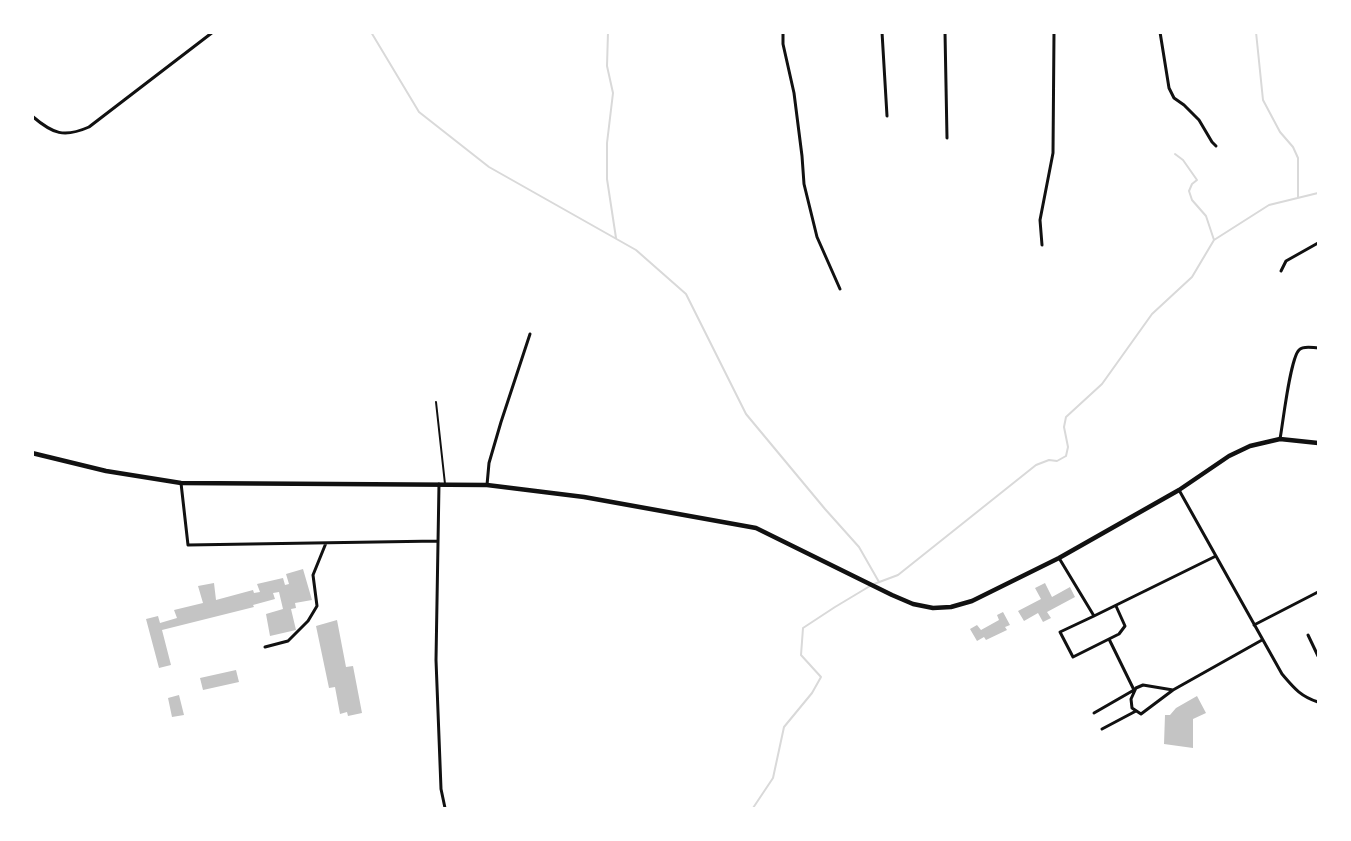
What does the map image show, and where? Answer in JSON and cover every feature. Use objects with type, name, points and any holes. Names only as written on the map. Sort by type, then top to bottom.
[{"type":"main road","points":[[32,453],[106,471],[181,483],[487,485],[584,497],[756,528],[892,595],[913,604],[933,608],[951,607],[972,601],[1059,558],[1179,490],[1229,456],[1250,446],[1280,440],[1318,443]]},
{"type":"street","points":[[32,116],[49,128],[68,134],[89,127],[213,32]]},
{"type":"street","points":[[783,32],[783,44],[795,102],[804,184],[817,237],[840,289]]},
{"type":"street","points":[[882,32],[887,116]]},
{"type":"street","points":[[945,32],[947,138]]},
{"type":"street","points":[[1042,244],[1040,220],[1053,153],[1054,32]]},
{"type":"street","points":[[1160,32],[1169,88],[1174,98],[1199,120],[1216,146]]},
{"type":"street","points":[[1281,271],[1286,261],[1318,242]]},
{"type":"street","points":[[487,485],[489,463],[530,334]]},
{"type":"street","points":[[1280,440],[1292,365],[1298,350],[1303,347],[1318,348]]},
{"type":"street","points":[[181,483],[188,544],[438,541]]},
{"type":"street","points":[[439,484],[436,660],[441,789],[445,808]]},
{"type":"street","points":[[1179,490],[1282,674],[1296,690],[1307,698],[1318,702]]},
{"type":"street","points":[[265,647],[288,642],[308,621],[317,606],[313,575],[326,543]]},
{"type":"street","points":[[1116,606],[1125,626],[1119,634],[1073,657],[1060,632],[1216,556]]},
{"type":"street","points":[[1059,558],[1094,616]]},
{"type":"street","points":[[1254,625],[1318,592]]},
{"type":"street","points":[[1308,635],[1318,656]]},
{"type":"street","points":[[1109,639],[1134,690],[1131,698],[1132,708],[1141,714],[1173,690],[1262,640]]},
{"type":"street","points":[[1094,713],[1143,685],[1173,690]]},
{"type":"street","points":[[1102,729],[1136,710]]},
{"type":"lane","points":[[436,402],[445,484]]},
{"type":"building","points":[[303,569],[312,600],[295,603],[296,608],[291,609],[296,630],[270,636],[266,614],[283,609],[279,592],[273,593],[275,599],[253,605],[254,607],[162,630],[171,665],[159,668],[146,619],[158,616],[160,623],[177,618],[174,610],[203,603],[198,586],[214,583],[216,600],[253,590],[254,593],[260,592],[257,584],[283,578],[285,585],[289,584],[286,574]]},
{"type":"building","points":[[1045,583],[1052,597],[1070,587],[1075,597],[1047,612],[1051,618],[1043,622],[1038,613],[1024,621],[1018,611],[1041,599],[1035,588]]},
{"type":"building","points":[[1003,612],[1010,625],[1005,627],[1007,630],[986,640],[984,637],[977,641],[970,629],[977,625],[981,630],[999,620],[997,615]]},
{"type":"building","points":[[337,620],[346,667],[353,666],[362,713],[348,716],[347,712],[340,714],[335,687],[329,688],[316,626]]},
{"type":"building","points":[[236,670],[239,682],[203,690],[200,678]]},
{"type":"building","points":[[179,695],[184,715],[172,717],[168,698]]},
{"type":"building","points":[[1197,696],[1206,713],[1193,719],[1193,748],[1164,744],[1165,715],[1170,715],[1176,708]]},
{"type":"waterway","points":[[371,32],[419,112],[489,167],[636,250],[686,294],[746,414],[859,547],[879,582]]},
{"type":"waterway","points":[[608,32],[607,66],[613,93],[607,143],[607,179],[616,238]]},
{"type":"waterway","points":[[1256,32],[1263,100],[1280,132],[1293,147],[1298,158],[1298,197]]},
{"type":"waterway","points":[[1175,154],[1183,160],[1197,180],[1192,184],[1189,191],[1192,200],[1206,216],[1214,240]]},
{"type":"waterway","points":[[874,584],[898,575],[1036,465],[1049,460],[1057,461],[1066,456],[1068,447],[1064,427],[1066,417],[1102,384],[1152,314],[1192,277],[1214,240],[1269,205],[1318,193]]},
{"type":"waterway","points":[[753,808],[773,778],[784,727],[812,693],[821,677],[801,655],[803,628],[870,586]]}]
